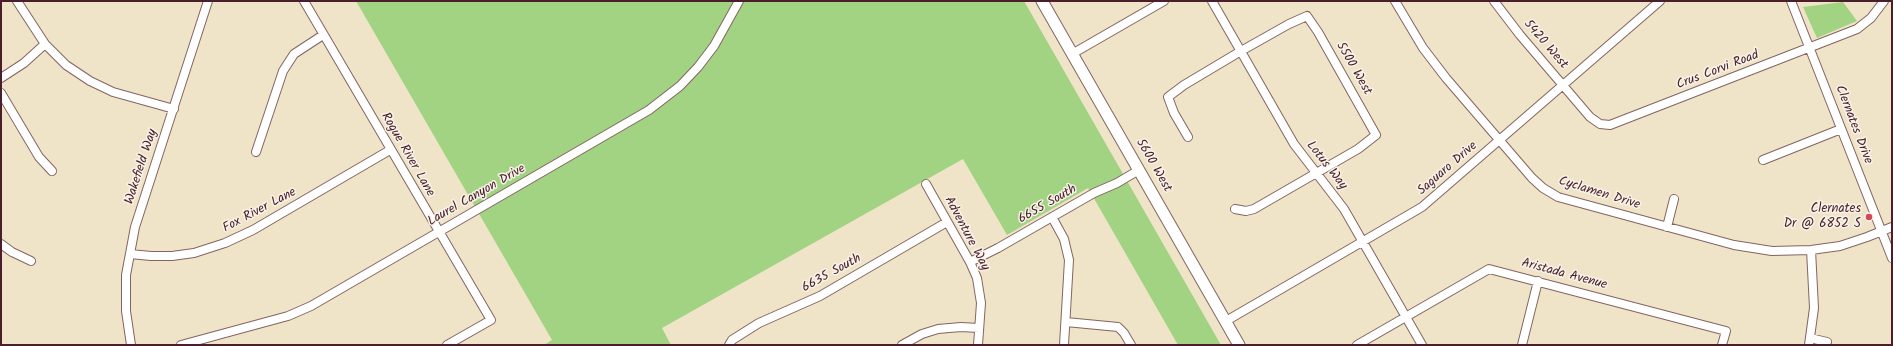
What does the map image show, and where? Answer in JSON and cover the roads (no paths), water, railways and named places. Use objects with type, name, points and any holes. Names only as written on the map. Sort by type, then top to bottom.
[{"type":"main road","name":"5600 West","points":[[1042,1],[1239,345]]},
{"type":"street","points":[[17,1],[45,44],[66,65],[90,81],[113,92],[174,110]]},
{"type":"street","name":"Wakefield Way","points":[[131,345],[126,311],[126,276],[135,227],[208,1]]},
{"type":"street","name":"Rogue River Lane","points":[[304,1],[438,232],[491,320],[447,345]]},
{"type":"street","name":"Laurel Canyon Drive","points":[[181,345],[288,316],[311,306],[650,110],[690,77],[706,56],[739,1]]},
{"type":"street","points":[[1072,54],[1164,1]]},
{"type":"street","name":"Lotus Way","points":[[1212,1],[1294,144],[1318,172],[1344,210],[1422,345]]},
{"type":"street","name":"Cyclamen Drive","points":[[1396,1],[1434,63],[1532,178],[1550,193],[1565,199],[1746,247],[1785,251],[1811,250],[1854,242],[1892,227]]},
{"type":"street","name":"5420 West","points":[[1494,1],[1520,36],[1563,85]]},
{"type":"street","name":"Saguaro Drive","points":[[1226,321],[1422,207],[1660,1]]},
{"type":"street","name":"Clernates Drive","points":[[1791,1],[1892,258]]},
{"type":"street","name":"Crus Corvi Road","points":[[1563,85],[1595,121],[1610,125],[1861,27],[1871,18],[1884,1]]},
{"type":"street","name":"5500 West","points":[[1241,51],[1288,24],[1307,16],[1318,32],[1376,135],[1358,149],[1318,172]]},
{"type":"street","points":[[256,152],[283,71],[294,54],[323,35]]},
{"type":"street","points":[[1,78],[24,63],[45,44]]},
{"type":"street","points":[[1188,137],[1174,113],[1168,97],[1184,85],[1241,51]]},
{"type":"street","points":[[1,93],[39,157],[52,171]]},
{"type":"street","points":[[1763,160],[1841,129]]},
{"type":"street","name":"Fox River Lane","points":[[130,254],[172,256],[194,253],[225,243],[253,230],[390,150]]},
{"type":"street","name":"6655 South","points":[[970,262],[998,248],[1094,193],[1121,181],[1139,170]]},
{"type":"street","points":[[1235,209],[1246,211],[1254,209],[1318,172]]},
{"type":"street","name":"Adventure Way","points":[[926,184],[974,271],[981,303],[978,345]]},
{"type":"street","points":[[1667,227],[1674,199]]},
{"type":"street","points":[[1052,217],[1064,239],[1069,260],[1064,345]]},
{"type":"street","name":"6635 South","points":[[729,345],[732,340],[759,324],[820,296],[947,222]]},
{"type":"street","points":[[1,244],[12,252],[31,261]]},
{"type":"street","points":[[1811,250],[1815,296],[1810,341],[1827,342]]},
{"type":"street","name":"Aristada Avenue","points":[[1357,345],[1489,269],[1726,331],[1722,345]]},
{"type":"street","points":[[1522,345],[1538,281]]},
{"type":"street","points":[[1066,322],[1118,327],[1131,345]]},
{"type":"street","points":[[902,345],[922,334],[938,329],[965,327],[979,328]]},
{"type":"place","name":"Clernates Dr @ 6852 S","points":[[1869,217]]}]
